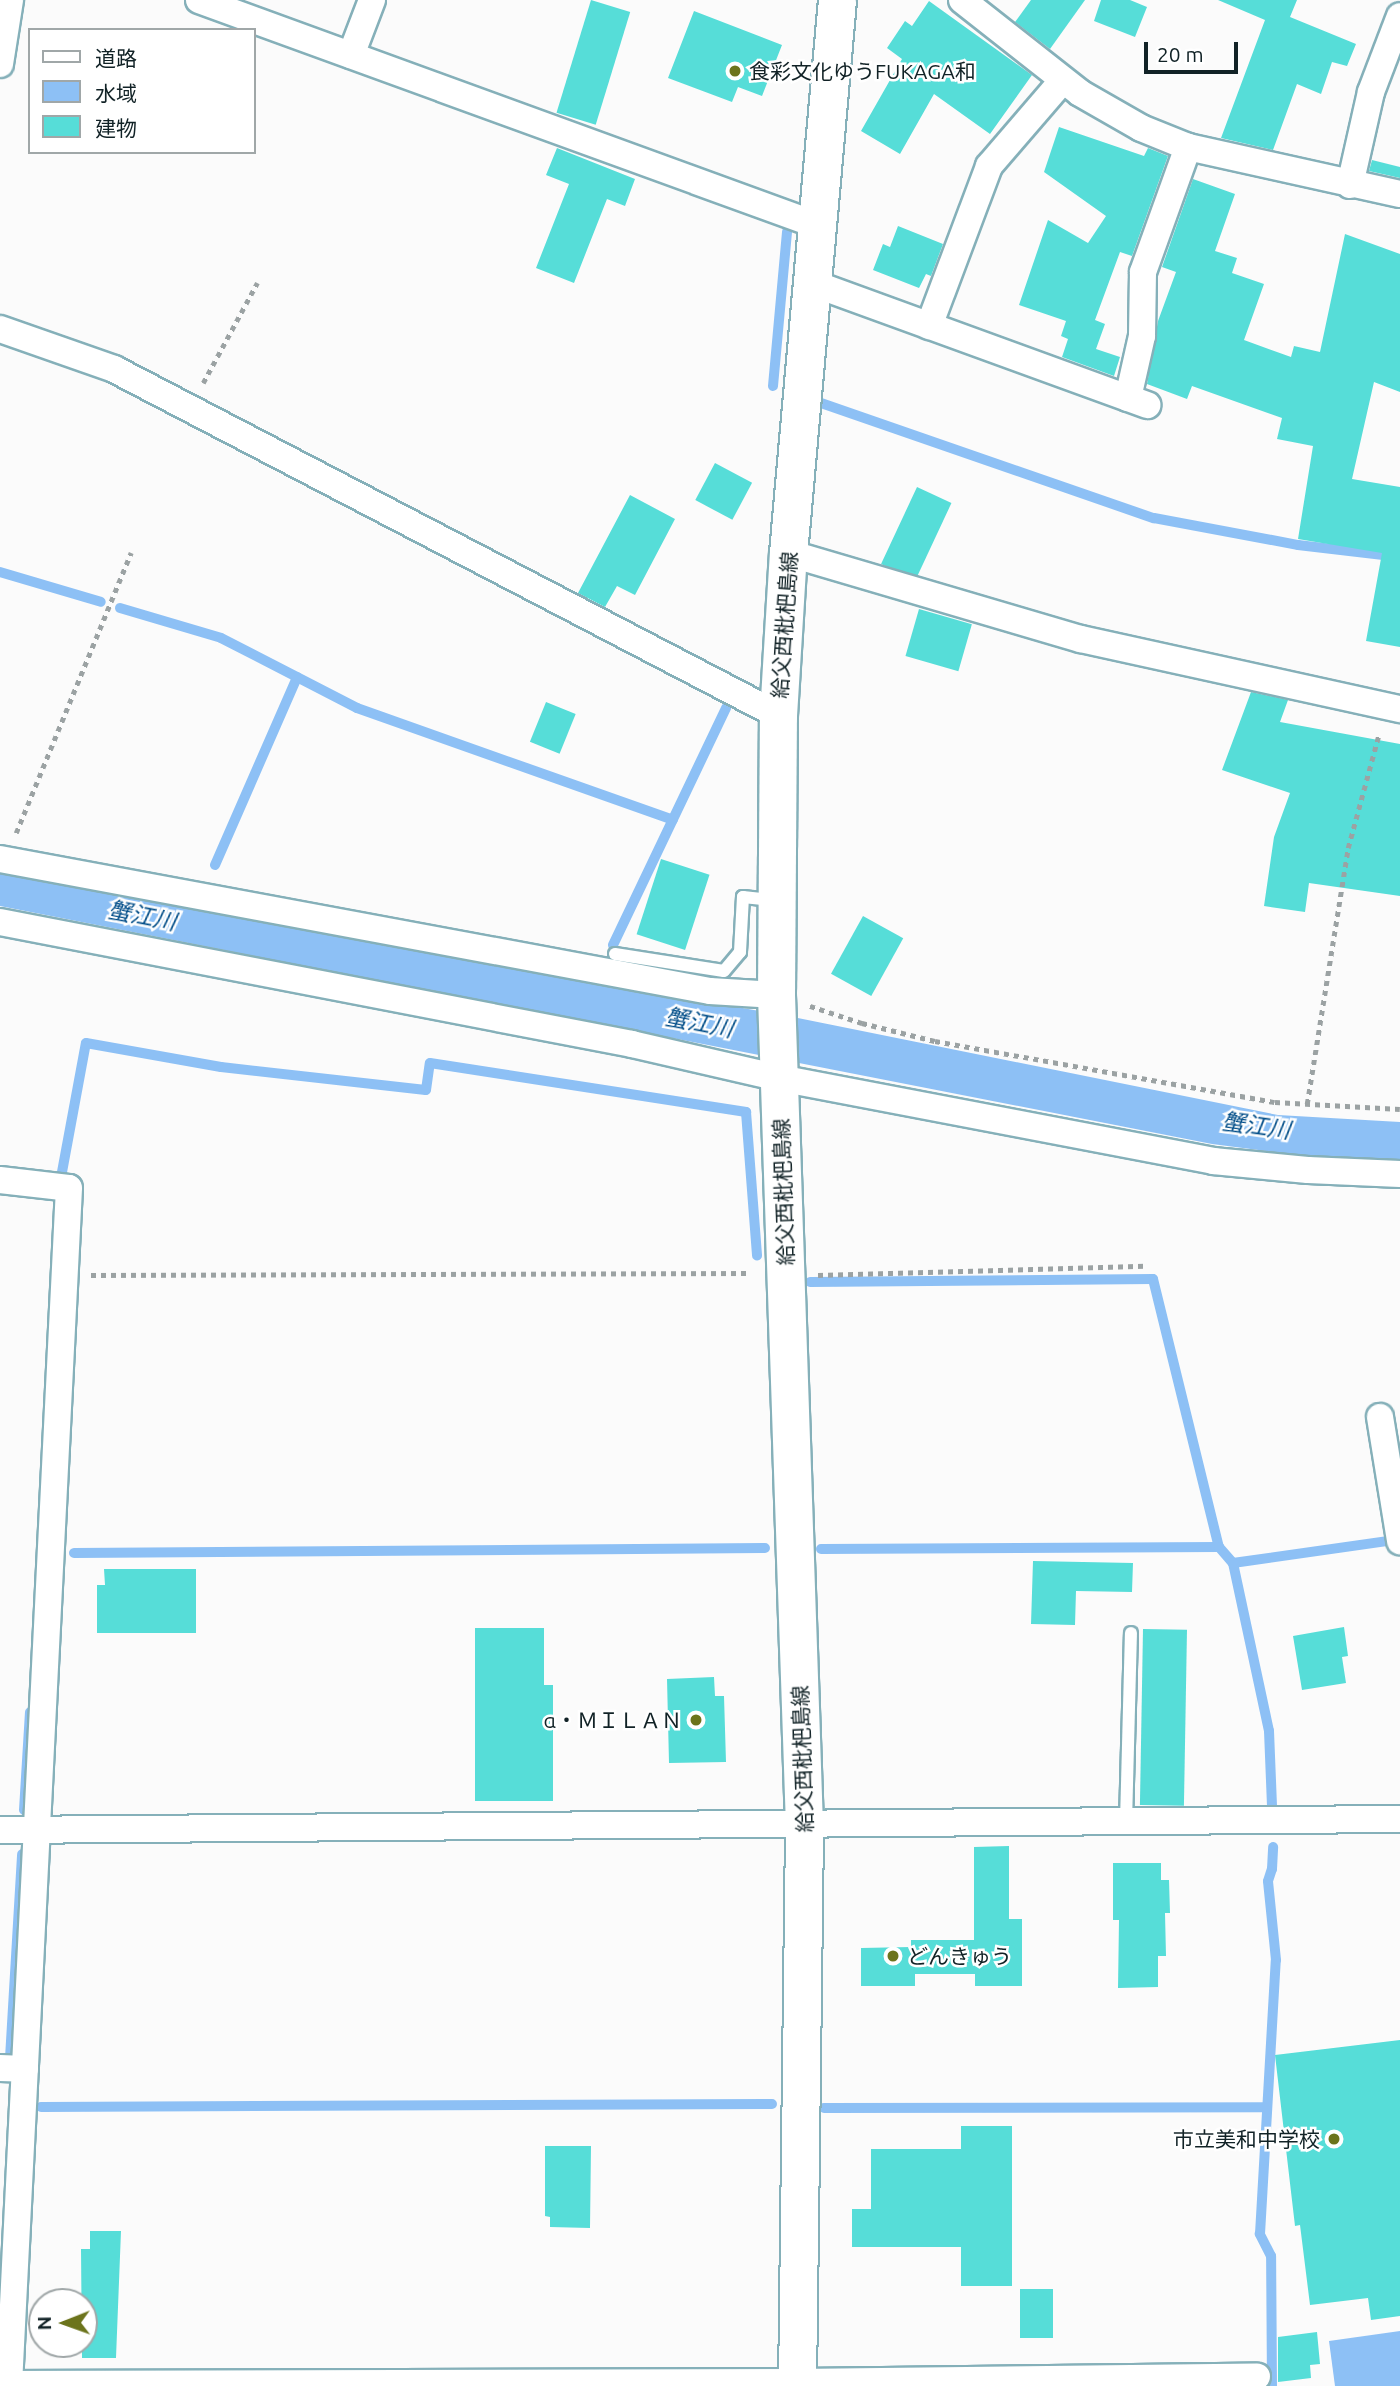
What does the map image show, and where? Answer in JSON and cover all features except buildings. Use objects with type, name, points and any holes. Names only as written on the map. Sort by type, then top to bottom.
[{"type":"main road","name":"給父西枇杷島線","points":[[797,2384],[804,1826],[776,995],[778,715],[788,553],[837,0]]},
{"type":"street","points":[[0,64],[10,0]]},
{"type":"street","points":[[199,0],[817,225]]},
{"type":"street","points":[[351,55],[372,0]]},
{"type":"street","points":[[962,0],[1080,93],[1142,128],[1188,147],[1350,186],[1400,194]]},
{"type":"street","points":[[1350,186],[1371,92],[1400,16]]},
{"type":"street","points":[[929,326],[989,166],[1063,80]]},
{"type":"street","points":[[812,284],[1138,401],[1143,272],[1188,147]]},
{"type":"street","points":[[0,329],[114,369],[778,715]]},
{"type":"street","points":[[788,553],[1081,639],[1393,707]]},
{"type":"street","points":[[2,860],[710,991],[776,995]]},
{"type":"street","points":[[0,922],[618,1041],[779,1078],[1213,1161],[1308,1170],[1400,1174]]},
{"type":"street","points":[[0,1180],[69,1188],[37,1830],[13,2069],[5,2384],[797,2384],[1257,2376]]},
{"type":"street","points":[[1380,1417],[1400,1541]]},
{"type":"street","points":[[0,1830],[804,1826],[1400,1819]]},
{"type":"lane","points":[[615,954],[723,971],[740,952],[743,897],[776,900]]},
{"type":"lane","points":[[1125,1822],[1130,1633]]},
{"type":"path","points":[[189,408],[257,283]]},
{"type":"path","points":[[2,860],[131,553]]},
{"type":"path","points":[[1307,1104],[1348,848],[1393,707]]},
{"type":"path","points":[[776,995],[862,1023],[935,1041],[1275,1102],[1400,1109]]},
{"type":"path","points":[[66,1276],[785,1275],[1145,1266]]},
{"type":"water","name":"蟹江川","points":[[0,870],[506,967],[783,1015],[1278,1115],[1400,1122],[1400,1162],[1304,1156],[1212,1144],[0,906]]},
{"type":"water","points":[[1400,2331],[1400,2386],[1335,2386],[1329,2341]]},
{"type":"waterway","points":[[773,386],[787,232]]},
{"type":"waterway","points":[[821,403],[1154,518],[1298,545],[1400,557]]},
{"type":"waterway","points":[[0,572],[101,602]]},
{"type":"waterway","points":[[120,608],[221,638],[357,708],[673,820]]},
{"type":"waterway","points":[[215,865],[297,677]]},
{"type":"waterway","points":[[613,945],[726,708]]},
{"type":"waterway","points":[[62,1172],[86,1043],[221,1067],[426,1090],[430,1063],[746,1112],[757,1256]]},
{"type":"waterway","points":[[810,1282],[1153,1279],[1219,1547]]},
{"type":"waterway","points":[[821,1549],[1219,1547],[1233,1563],[1388,1541]]},
{"type":"waterway","points":[[74,1553],[765,1548]]},
{"type":"waterway","points":[[1233,1563],[1269,1731],[1272,1807]]},
{"type":"waterway","points":[[24,1810],[30,1712]]},
{"type":"waterway","points":[[1272,2386],[1271,2256],[1260,2234],[1276,1960],[1268,1881],[1272,1869],[1273,1847]]},
{"type":"waterway","points":[[2,2058],[10,2058],[22,1854]]},
{"type":"waterway","points":[[41,2107],[772,2104]]},
{"type":"waterway","points":[[824,2108],[1265,2107]]},
{"type":"place","name":"食彩文化ゆうFUKAGA和","points":[[735,71]]},
{"type":"place","name":"α・ＭＩＬＡＮ","points":[[696,1720]]},
{"type":"place","name":"どんきゅう","points":[[893,1956]]},
{"type":"place","name":"市立美和中学校","points":[[1334,2139]]}]
